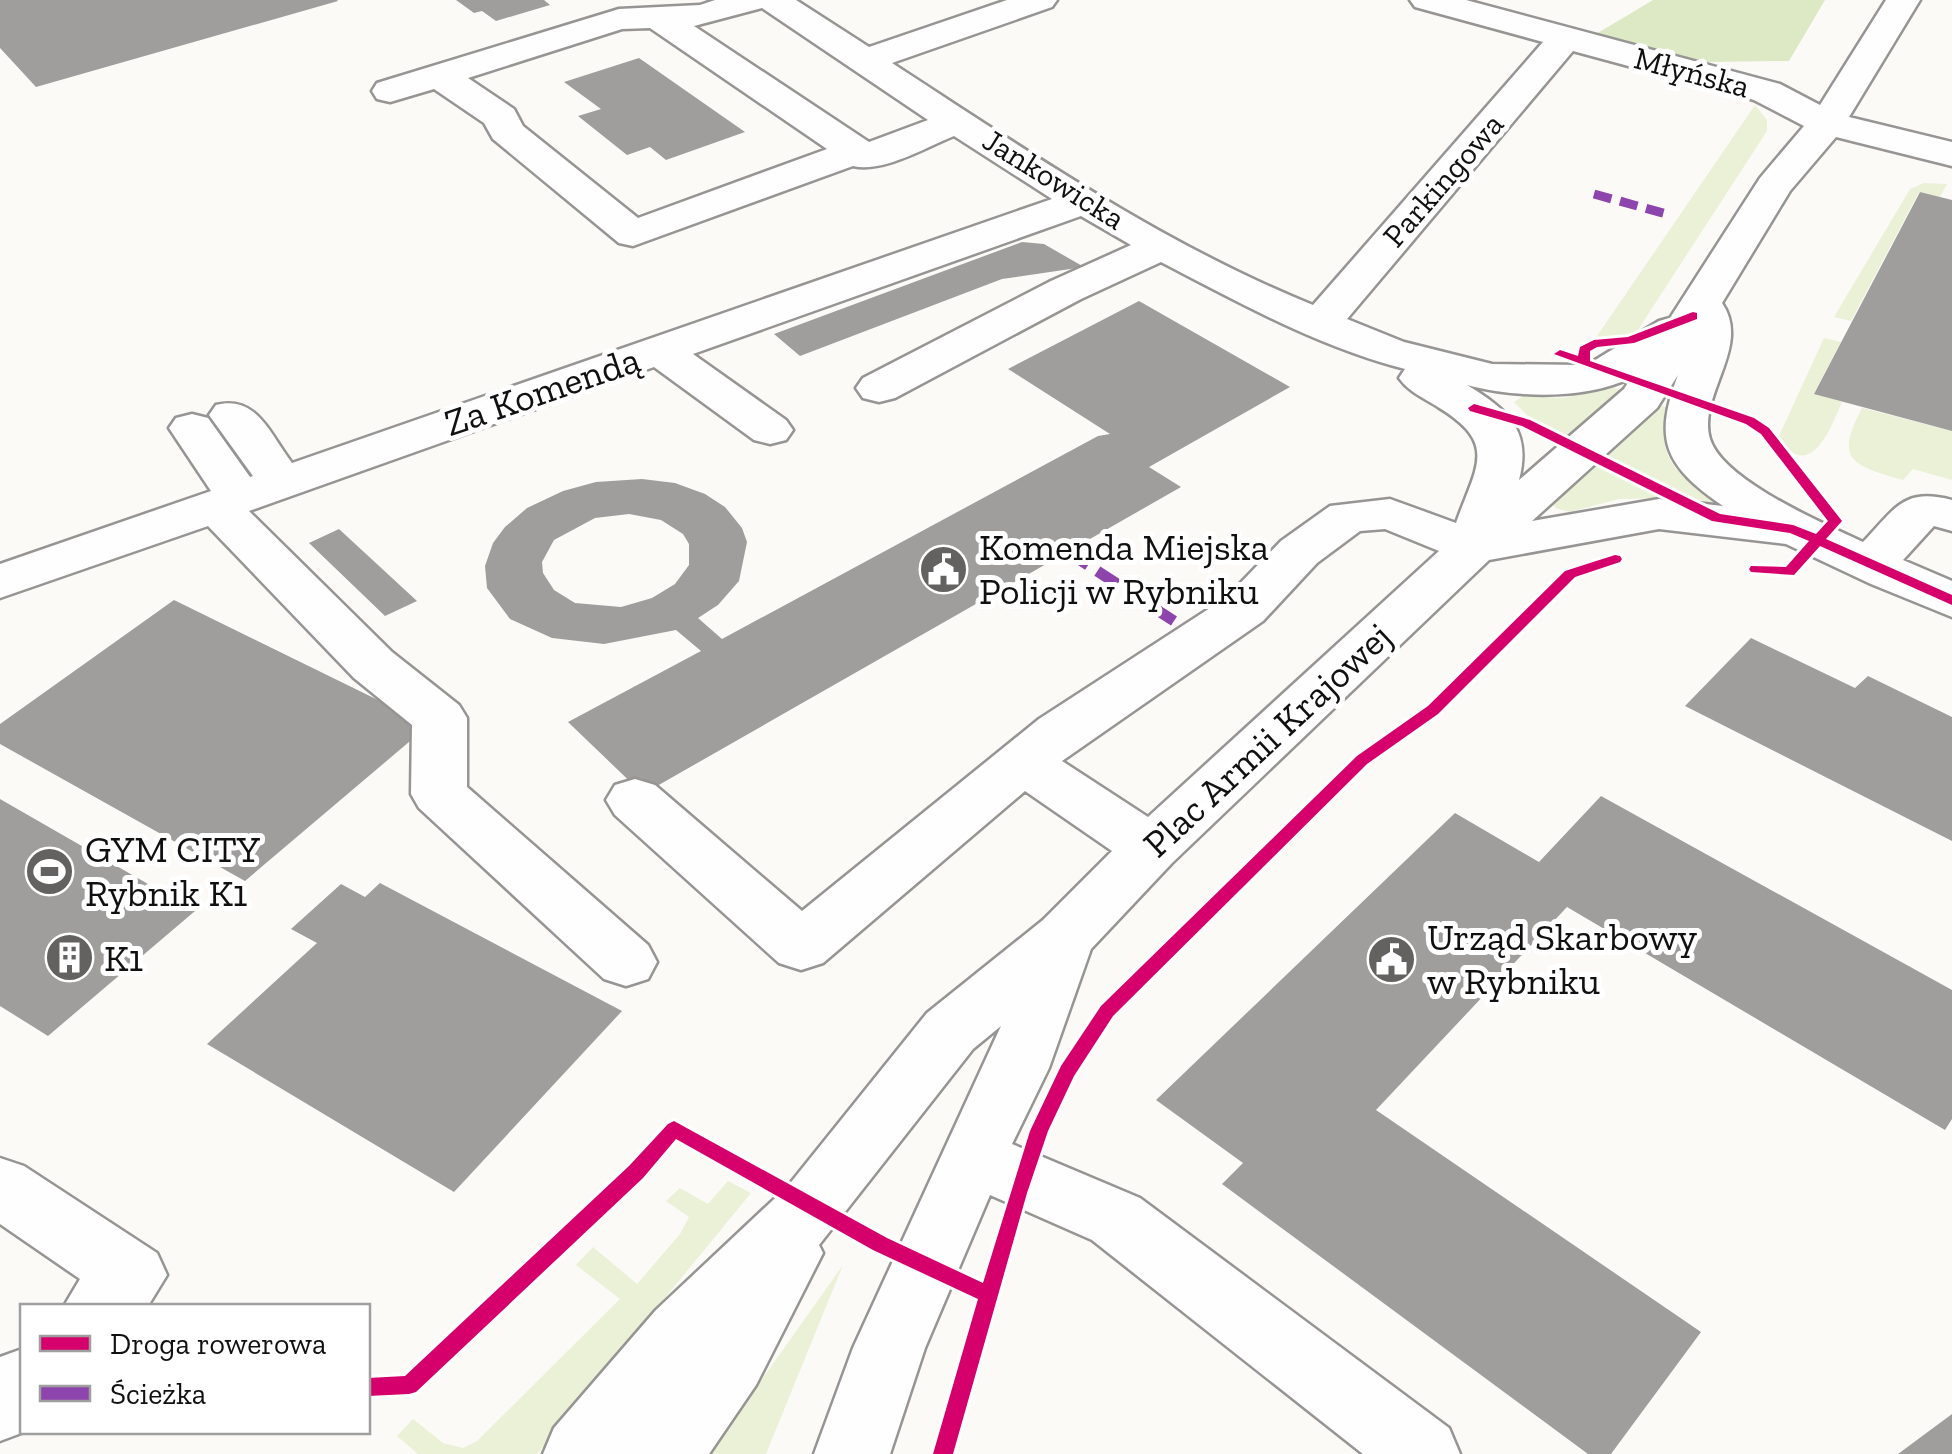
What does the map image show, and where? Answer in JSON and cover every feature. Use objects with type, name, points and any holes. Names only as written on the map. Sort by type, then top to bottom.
[{"type":"street","points":[[390,91],[619,19],[702,15],[752,0]]},
{"type":"street","name":"Jankowicka","points":[[772,0],[1084,200],[1163,246],[1334,330]]},
{"type":"street","points":[[866,60],[1040,0]]},
{"type":"street","name":"Młyńska","points":[[1427,0],[1766,92],[1827,124],[1952,154]]},
{"type":"street","name":"Plac Armii Krajowej","points":[[580,1454],[682,1334],[812,1206],[950,1031],[1065,937],[1151,848],[1474,547],[1637,403],[1774,186],[1827,124],[1903,0]]},
{"type":"street","points":[[654,15],[868,159]]},
{"type":"street","name":"Parkingowa","points":[[1334,330],[1566,38]]},
{"type":"street","points":[[1766,92],[1876,46]]},
{"type":"street","points":[[438,75],[501,118],[506,132],[633,234],[968,126]]},
{"type":"street","name":"Za Komendą","points":[[0,582],[1084,200]]},
{"type":"street","points":[[880,388],[1066,290],[1163,246]]},
{"type":"street","points":[[1334,330],[1476,376],[1564,382],[1612,372],[1699,307],[1708,351],[1686,422],[1688,444],[1708,474],[1793,529],[1952,600]]},
{"type":"street","points":[[1334,330],[1474,408],[1503,440],[1504,459],[1474,547]]},
{"type":"street","points":[[659,350],[770,430]]},
{"type":"street","points":[[212,422],[246,496],[374,665],[440,718],[439,794],[626,962]]},
{"type":"street","points":[[1871,564],[1924,508],[1952,516]]},
{"type":"street","points":[[634,800],[801,946],[1060,733],[1245,610],[1314,539],[1347,517],[1390,514],[1474,547],[1659,514],[1793,529]]},
{"type":"street","points":[[1024,764],[1151,848]]},
{"type":"street","name":"Plac Armii Krajowej","points":[[852,1454],[889,1348],[972,1157],[1017,1068],[1065,937]]},
{"type":"street","points":[[972,1157],[1116,1219],[1422,1454]]},
{"type":"street","points":[[0,1187],[116,1291]]},
{"type":"street","points":[[665,1454],[730,1361],[812,1206]]},
{"type":"street","points":[[0,1406],[20,1385]]},
{"type":"green space","points":[[1653,0],[1825,0],[1789,61],[1707,62],[1596,34]]},
{"type":"green space","points":[[1755,105],[1767,120],[1767,131],[1634,336],[1595,339]]},
{"type":"green space","points":[[1924,183],[1947,184],[1940,197],[1919,192],[1851,321],[1834,317],[1910,189]]},
{"type":"green space","points":[[1824,338],[1841,342],[1814,393],[1842,402],[1826,437],[1810,453],[1800,455],[1778,438]]},
{"type":"green space","points":[[1614,387],[1621,392],[1567,439],[1535,423],[1514,402],[1523,396],[1563,398]]},
{"type":"green space","points":[[1660,405],[1668,408],[1665,445],[1677,470],[1730,510],[1695,501],[1604,457]]},
{"type":"green space","points":[[1862,408],[1952,431],[1952,480],[1913,469],[1903,480],[1860,465],[1849,450],[1849,440]]},
{"type":"green space","points":[[1594,465],[1663,498],[1619,499],[1570,512],[1555,508],[1553,502]]},
{"type":"green space","points":[[728,1181],[751,1193],[537,1454],[418,1454],[397,1436],[413,1419],[443,1443],[463,1448],[477,1441],[620,1299],[576,1265],[593,1247],[637,1284],[680,1234],[689,1217],[666,1201],[680,1188],[708,1204]]},
{"type":"green space","points":[[843,1265],[766,1454],[709,1454]]},
{"type":"building","points":[[0,0],[338,1],[36,87],[0,48]]},
{"type":"building","points":[[456,0],[544,0],[550,5],[496,21],[482,11],[474,13]]},
{"type":"building","points":[[639,58],[745,132],[666,160],[650,147],[627,155],[578,116],[601,109],[564,82]]},
{"type":"building","points":[[1920,192],[1952,200],[1952,431],[1814,394]]},
{"type":"building","points":[[1022,242],[1044,244],[1084,267],[1002,279],[800,356],[774,334]]},
{"type":"building","name":"Komenda Miejska Policji w Rybniku","points":[[1139,301],[1290,387],[1149,467],[1181,487],[643,794],[568,722],[701,651],[676,630],[604,644],[552,638],[510,619],[487,588],[485,566],[493,543],[527,508],[563,491],[596,482],[642,479],[675,483],[705,494],[725,507],[742,528],[747,542],[739,581],[718,605],[698,618],[722,639],[1098,436],[1110,434],[1008,369]],"holes":[[[629,514],[661,520],[683,534],[689,544],[689,565],[675,584],[652,598],[621,607],[575,603],[554,590],[543,573],[542,562],[554,540],[595,518]]]},
{"type":"building","points":[[339,529],[417,601],[385,616],[309,543]]},
{"type":"building","points":[[174,600],[429,725],[245,881],[0,744],[0,724]]},
{"type":"building","points":[[1751,638],[1855,688],[1868,676],[1952,717],[1952,841],[1685,706]]},
{"type":"building","points":[[1601,796],[1952,990],[1952,1119],[1945,1130],[1567,907],[1376,1110],[1701,1332],[1611,1454],[1588,1454],[1222,1184],[1243,1163],[1156,1100],[1455,813],[1539,862]]},
{"type":"building","name":"K1","points":[[0,799],[195,911],[48,1036],[0,1006]]},
{"type":"building","points":[[380,883],[622,1011],[454,1192],[207,1044],[317,943],[291,929],[341,884],[365,897]]},
{"type":"building","points":[[1952,1414],[1952,1454],[1898,1454]]},
{"type":"marked path","points":[[1594,194],[1670,215]]},
{"type":"marked path","points":[[1068,552],[1174,621]]},
{"type":"cycle path","points":[[1584,361],[1584,350],[1594,344],[1630,340],[1693,316]]},
{"type":"cycle path","points":[[1560,354],[1750,421],[1765,431],[1835,521],[1789,572],[1756,569]]},
{"type":"cycle path","points":[[1474,408],[1526,423],[1717,518],[1793,529],[1952,600]]},
{"type":"cycle path","points":[[943,1454],[1039,1131],[1067,1071],[1107,1011],[1362,760],[1433,710],[1570,574],[1615,559]]},
{"type":"cycle path","points":[[370,1387],[409,1385],[636,1172],[674,1129],[880,1244],[989,1295]]},
{"type":"place","name":"Komenda Miejska Policji w Rybniku","points":[[944,569]]},
{"type":"place","name":"GYM CITY Rybnik K1","points":[[50,871]]},
{"type":"place","name":"K1","points":[[69,958]]},
{"type":"place","name":"Urząd Skarbowy w Rybniku","points":[[1392,959]]}]
